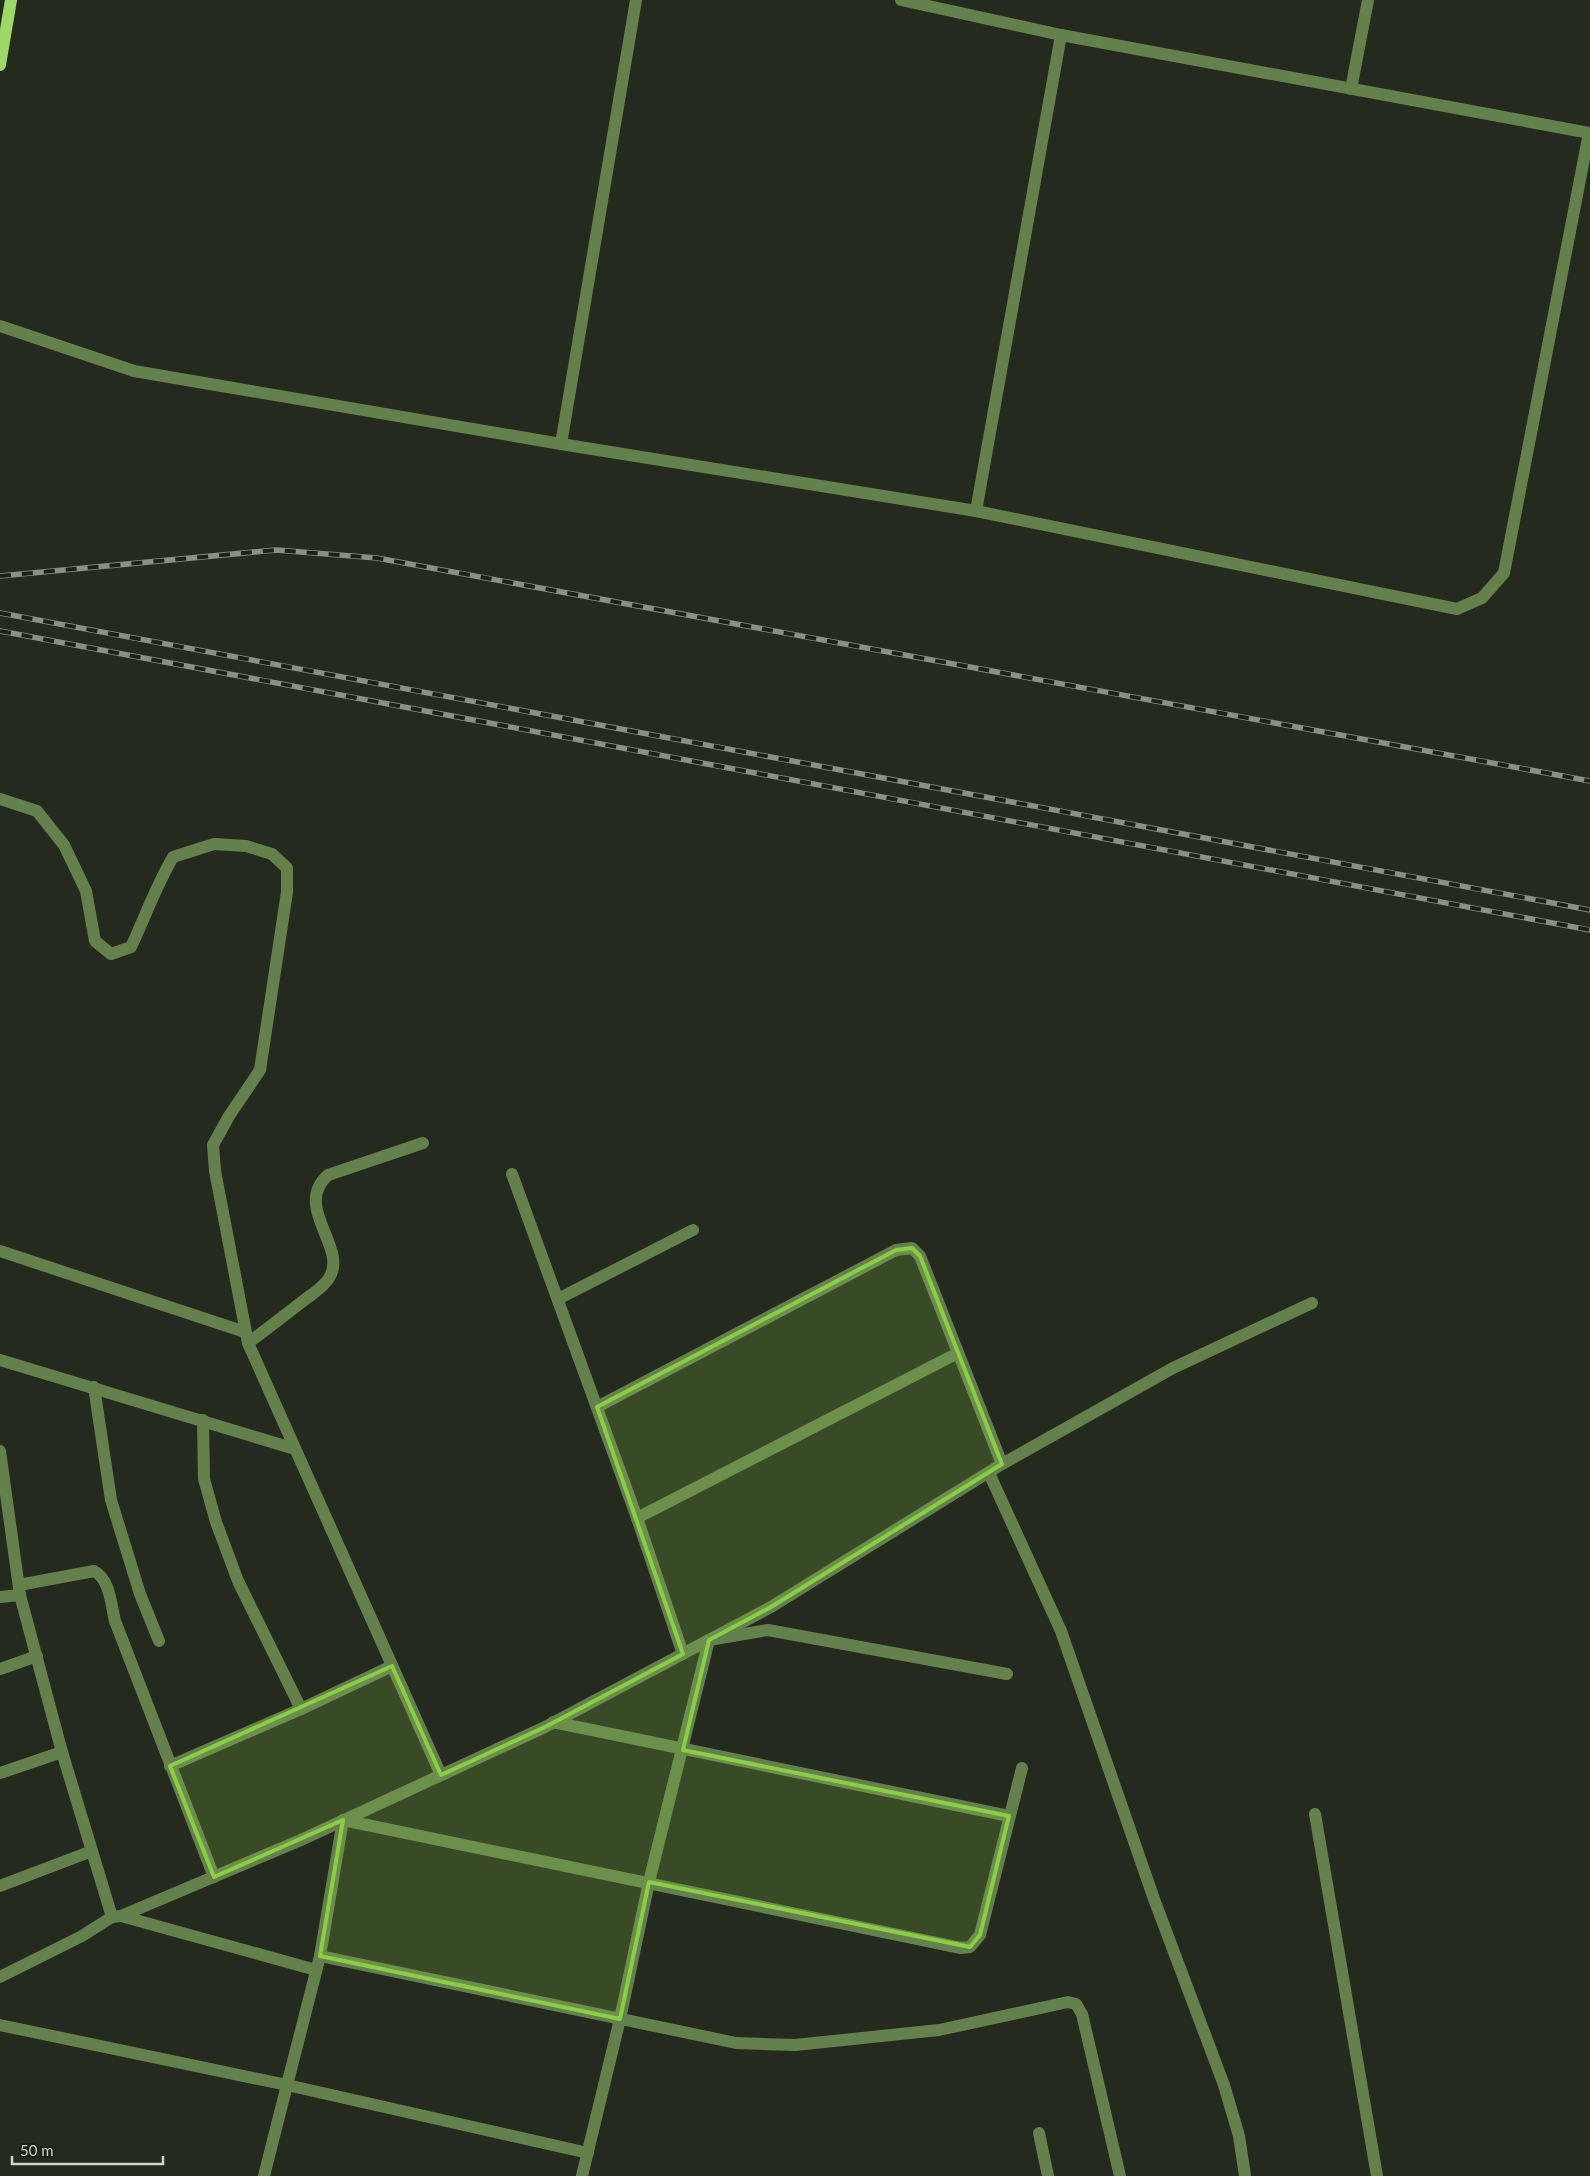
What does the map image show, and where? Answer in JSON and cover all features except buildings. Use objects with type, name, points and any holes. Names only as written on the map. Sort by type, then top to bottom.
[{"type":"main road","points":[[0,65],[11,0]]},
{"type":"street","points":[[561,444],[636,0]]},
{"type":"street","points":[[0,326],[134,372],[976,511],[1457,609],[1482,598],[1504,573],[1589,133],[1062,35],[901,0]]},
{"type":"street","points":[[1351,89],[1368,0]]},
{"type":"street","points":[[976,511],[1062,35]]},
{"type":"street","points":[[0,799],[37,811],[64,844],[86,891],[94,941],[110,954],[131,948],[159,880],[173,857],[214,844],[246,846],[272,854],[287,868],[287,892],[260,1070],[229,1116],[213,1144],[215,1171],[247,1337],[441,1775]]},
{"type":"street","points":[[247,1337],[329,1279],[334,1262],[317,1211],[316,1194],[320,1182],[328,1175],[423,1144]]},
{"type":"street","points":[[512,1174],[637,1518],[683,1654]]},
{"type":"street","points":[[558,1299],[693,1230]]},
{"type":"street","points":[[597,1407],[896,1250],[912,1248],[920,1256],[1002,1464]]},
{"type":"street","points":[[0,1251],[247,1337]]},
{"type":"street","points":[[0,1977],[116,1917],[214,1877],[343,1820],[553,1722],[771,1607],[1002,1464],[1173,1368],[1312,1302]]},
{"type":"street","points":[[637,1518],[958,1352]]},
{"type":"street","points":[[0,1360],[295,1448]]},
{"type":"street","points":[[94,1387],[111,1500],[140,1594],[159,1641]]},
{"type":"street","points":[[203,1420],[204,1479],[216,1522],[238,1581],[301,1709]]},
{"type":"street","points":[[0,1451],[20,1590],[62,1752],[92,1851],[116,1917]]},
{"type":"street","points":[[988,1473],[1061,1631],[1154,1898],[1224,2085],[1239,2136],[1245,2176]]},
{"type":"street","points":[[0,1597],[94,1571],[105,1581],[114,1621],[214,1877]]},
{"type":"street","points":[[709,1640],[768,1630],[1007,1674]]},
{"type":"street","points":[[582,2176],[620,2019],[649,1882],[709,1640]]},
{"type":"street","points":[[0,1670],[37,1656]]},
{"type":"street","points":[[170,1766],[301,1709],[392,1666]]},
{"type":"street","points":[[553,1722],[1009,1816]]},
{"type":"street","points":[[0,1773],[62,1752]]},
{"type":"street","points":[[343,1820],[961,1948],[970,1947],[980,1935],[1022,1768]]},
{"type":"street","points":[[1315,1814],[1377,2176]]},
{"type":"street","points":[[264,2176],[320,1956],[343,1820]]},
{"type":"street","points":[[0,1886],[92,1851]]},
{"type":"street","points":[[116,1917],[316,1970]]},
{"type":"street","points":[[320,1956],[736,2043],[795,2045],[939,2030],[1068,2002],[1076,2004],[1082,2014],[1120,2176]]},
{"type":"street","points":[[0,2025],[287,2085],[588,2153]]},
{"type":"street","points":[[1039,2133],[1048,2176]]},
{"type":"highlighted area","points":[[912,1248],[920,1256],[1002,1464],[771,1607],[709,1640],[683,1750],[1009,1816],[980,1935],[970,1947],[649,1882],[620,2019],[320,1956],[343,1820],[214,1877],[170,1766],[392,1666],[441,1775],[545,1727],[683,1654],[597,1407],[896,1250]]},
{"type":"railway","points":[[0,576],[276,550],[377,558],[1590,781]]},
{"type":"railway","points":[[0,613],[1590,910]]},
{"type":"railway","points":[[0,631],[1590,930]]}]
